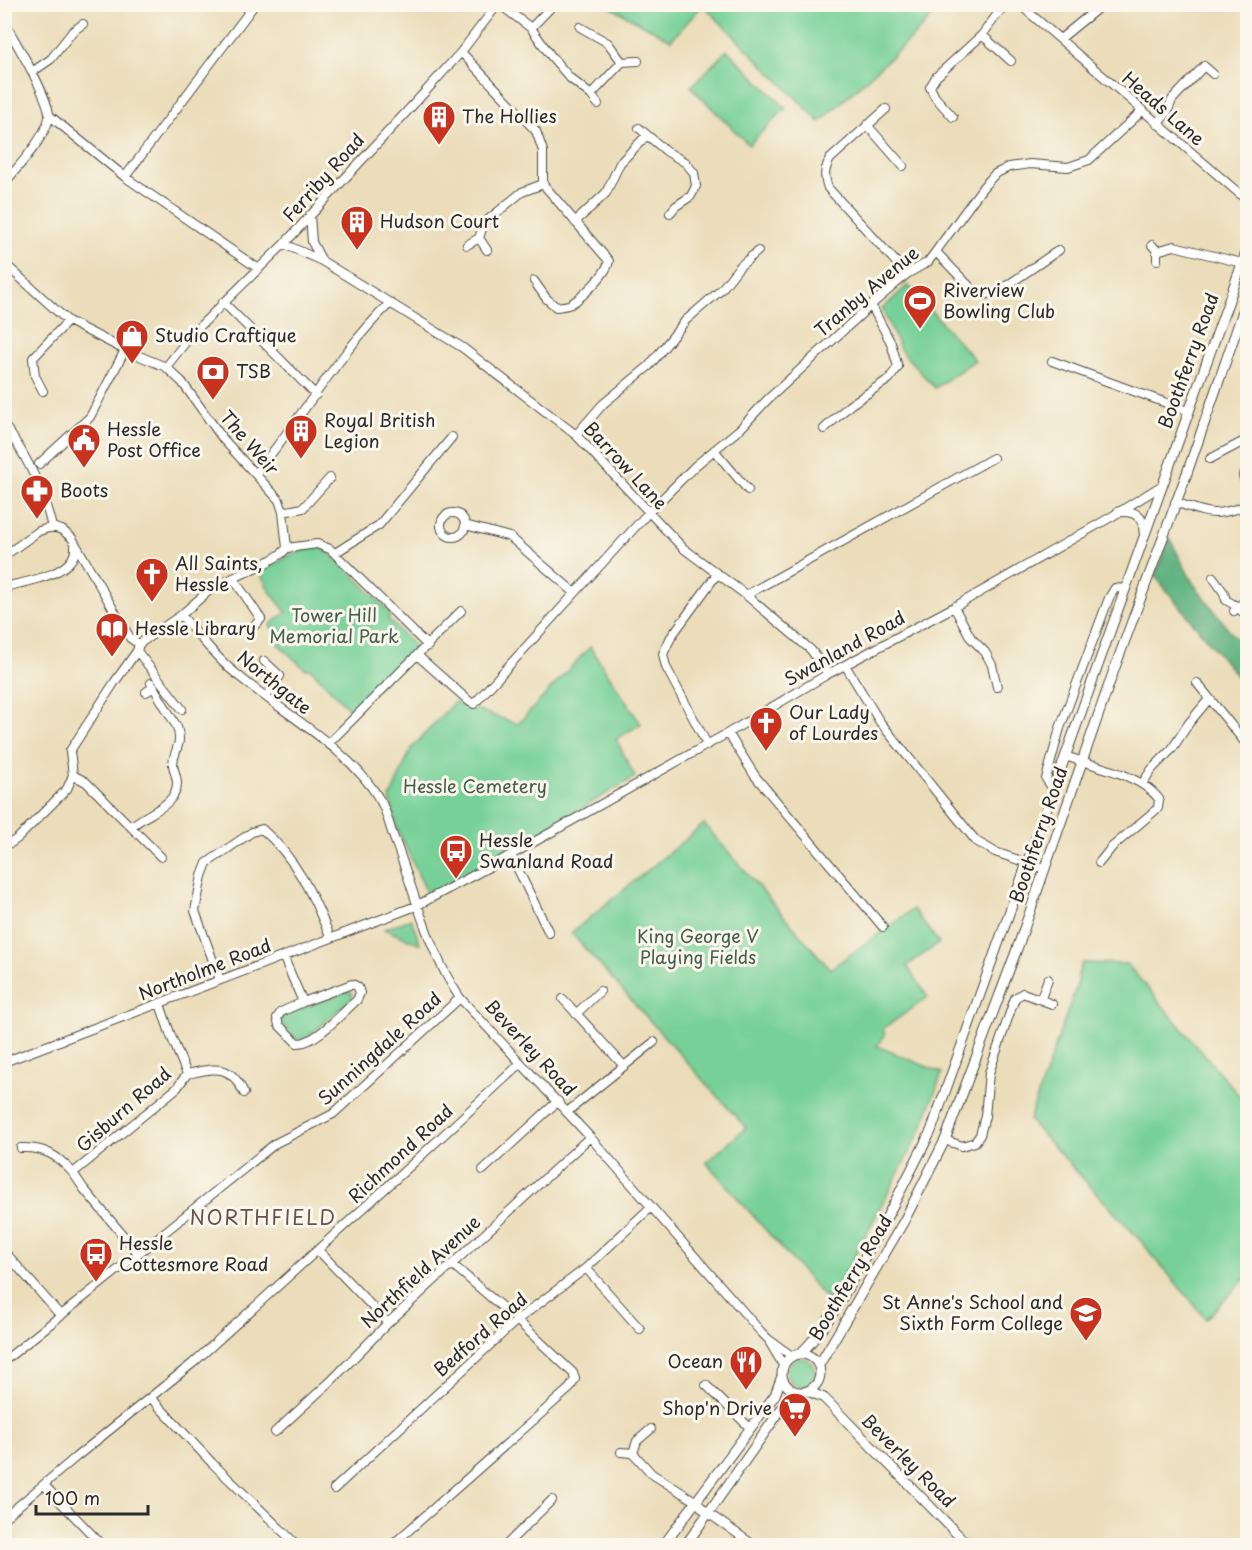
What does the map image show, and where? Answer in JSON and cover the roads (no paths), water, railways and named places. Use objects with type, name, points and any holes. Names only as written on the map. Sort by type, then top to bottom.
[{"type":"main road","name":"Boothferry Road","points":[[796,1355],[815,1339],[841,1301],[893,1208],[931,1131],[1248,247]]},
{"type":"main road","name":"Boothferry Road","points":[[819,1365],[904,1221],[945,1140],[1045,869],[1248,297]]},
{"type":"main road","points":[[1118,512],[1126,511],[1138,516],[1144,525],[1144,535]]},
{"type":"main road","points":[[663,1545],[775,1395],[782,1376],[783,1365],[796,1355],[811,1356],[819,1365],[818,1381],[808,1391],[797,1392],[787,1386],[782,1376]]},
{"type":"main road","name":"Beverley Road","points":[[818,1381],[824,1398]]},
{"type":"main road","name":"Beverley Road","points":[[808,1391],[824,1398],[969,1545]]},
{"type":"main road","points":[[685,1545],[782,1408],[797,1392]]},
{"type":"street","points":[[125,177],[255,4]]},
{"type":"street","points":[[498,4],[531,28],[570,78],[591,95],[598,104]]},
{"type":"street","name":"Ferriby Road","points":[[166,367],[192,334],[284,244],[461,52],[498,4]]},
{"type":"street","points":[[531,28],[554,4]]},
{"type":"street","points":[[953,117],[935,97],[930,87],[936,77],[982,35],[1005,4]]},
{"type":"street","name":"Heads Lane","points":[[1018,4],[1248,201]]},
{"type":"street","points":[[1060,39],[1103,4]]},
{"type":"street","points":[[4,22],[41,90],[50,116],[125,177],[259,269]]},
{"type":"street","points":[[32,72],[51,59],[73,31],[85,22]]},
{"type":"street","points":[[580,27],[608,43],[622,62]]},
{"type":"street","points":[[982,35],[1011,61]]},
{"type":"street","points":[[461,52],[536,131],[543,151],[543,184],[609,261],[603,275],[569,305],[556,307],[546,298],[534,280]]},
{"type":"street","points":[[591,95],[622,62],[638,61]]},
{"type":"street","points":[[1157,124],[1167,113],[1172,100],[1201,63],[1213,74]]},
{"type":"street","points":[[886,109],[830,159],[824,168],[825,179],[828,188],[907,274]]},
{"type":"street","name":"Tranby Avenue","points":[[418,656],[474,704],[648,513],[871,305],[907,274],[928,262],[937,253],[983,187],[995,174],[1009,167],[1030,164],[1068,167],[1089,160],[1142,111]]},
{"type":"street","points":[[4,184],[44,132],[50,116]]},
{"type":"street","points":[[867,125],[903,166]]},
{"type":"street","points":[[639,128],[666,151],[686,163],[694,173],[696,186],[692,196],[676,206],[670,213]]},
{"type":"street","points":[[575,222],[606,193],[620,163],[646,135]]},
{"type":"street","points":[[467,245],[479,238],[484,223],[522,192],[543,184]]},
{"type":"street","points":[[310,215],[312,242],[322,261]]},
{"type":"street","points":[[479,238],[487,250]]},
{"type":"street","name":"Barrow Lane","points":[[284,244],[322,261],[463,348],[576,435],[683,548],[746,595],[811,650],[828,674]]},
{"type":"street","points":[[1158,260],[1155,248],[1174,246],[1242,263]]},
{"type":"street","points":[[937,253],[974,291],[985,295],[999,291],[1059,250]]},
{"type":"street","points":[[576,435],[603,404],[649,366],[686,320],[721,290],[739,267],[758,251]]},
{"type":"street","points":[[4,263],[68,321],[125,350],[166,367]]},
{"type":"street","points":[[223,302],[316,395]]},
{"type":"street","points":[[255,474],[369,324],[390,303]]},
{"type":"street","points":[[824,429],[850,405],[889,379],[898,367],[891,343],[871,305]]},
{"type":"street","points":[[43,391],[35,376],[33,358],[68,321]]},
{"type":"street","points":[[39,464],[90,417],[125,350]]},
{"type":"street","points":[[1052,361],[1188,411]]},
{"type":"street","name":"The Weir","points":[[166,367],[182,382],[223,439],[279,500],[283,512],[287,548]]},
{"type":"street","points":[[4,424],[33,471],[52,527]]},
{"type":"street","points":[[335,553],[379,525],[452,437]]},
{"type":"street","points":[[1210,459],[1248,439]]},
{"type":"street","points":[[714,450],[748,490]]},
{"type":"street","points":[[746,595],[993,458]]},
{"type":"street","points":[[1243,475],[1248,492]]},
{"type":"street","points":[[283,512],[303,508],[330,478]]},
{"type":"street","name":"Swanland Road","points":[[416,906],[728,733],[844,665],[954,607],[1161,486]]},
{"type":"street","points":[[1176,502],[1218,515],[1248,506]]},
{"type":"street","points":[[465,525],[510,537],[575,593]]},
{"type":"street","points":[[4,556],[39,531],[52,527],[62,530],[74,542],[130,638],[182,709]]},
{"type":"street","points":[[71,563],[75,555],[74,542]]},
{"type":"street","points":[[4,839],[11,843],[18,838],[67,789],[74,775],[70,751],[138,648],[212,588],[264,564],[287,548],[317,544],[335,553],[428,646]]},
{"type":"street","points":[[4,588],[58,571],[71,563],[83,560]]},
{"type":"street","points":[[707,744],[666,667],[663,654],[671,637],[717,574]]},
{"type":"street","points":[[1213,577],[1226,600],[1248,618]]},
{"type":"street","points":[[233,578],[261,619],[248,632]]},
{"type":"street","name":"Boothferry Road","points":[[1053,789],[1046,779],[1064,718],[1108,598],[1115,588],[1125,589]]},
{"type":"street","points":[[1236,609],[1248,598]]},
{"type":"street","points":[[954,607],[971,638],[985,652],[992,665],[997,687]]},
{"type":"street","points":[[328,744],[461,611]]},
{"type":"street","name":"Northgate","points":[[181,615],[232,671],[328,744]]},
{"type":"street","points":[[264,661],[279,676],[266,697]]},
{"type":"street","points":[[844,665],[880,722],[976,841],[995,852],[1045,869]]},
{"type":"street","points":[[1197,683],[1248,746]]},
{"type":"street","points":[[131,827],[141,818],[170,801],[175,794],[177,782],[173,764],[179,747],[180,734],[152,685],[146,692]]},
{"type":"street","points":[[1142,784],[1209,699]]},
{"type":"street","points":[[728,733],[755,776],[882,927]]},
{"type":"street","name":"Beverley Road","points":[[328,744],[367,782],[381,801],[402,858],[416,906],[445,975],[460,998],[558,1101],[768,1339],[783,1365]]},
{"type":"street","points":[[1065,756],[1142,784],[1158,797],[1160,803],[1158,808],[1112,847],[1099,863]]},
{"type":"street","points":[[74,775],[86,782],[160,857]]},
{"type":"street","points":[[220,980],[195,911],[202,876],[207,862],[252,832],[262,829],[286,854],[301,875],[330,938]]},
{"type":"street","points":[[511,855],[549,933]]},
{"type":"street","name":"Northolme Road","points":[[4,1062],[416,906]]},
{"type":"street","points":[[283,956],[303,1002]]},
{"type":"street","points":[[1041,998],[1047,980]]},
{"type":"street","points":[[352,984],[358,987],[360,993],[357,1000],[311,1040],[302,1044],[297,1043],[279,1025],[277,1018],[281,1012],[303,1002],[352,984]]},
{"type":"street","points":[[576,1014],[600,991]]},
{"type":"street","points":[[945,1140],[962,1146],[975,1142],[980,1136],[985,1116],[989,1073],[1015,998],[1023,993],[1052,1004]]},
{"type":"street","name":"Sunningdale Road","points":[[4,1361],[276,1143],[333,1114],[460,998]]},
{"type":"street","points":[[563,999],[624,1066]]},
{"type":"street","name":"Gisburn Road","points":[[138,1253],[84,1189],[74,1173],[177,1088],[187,1074],[160,1004]]},
{"type":"street","points":[[567,1112],[654,1042]]},
{"type":"street","name":"Richmond Road","points":[[4,1518],[193,1363],[521,1063]]},
{"type":"street","points":[[187,1074],[215,1069],[230,1072],[239,1082],[244,1093]]},
{"type":"street","points":[[483,1170],[558,1101]]},
{"type":"street","name":"Northfield Avenue","points":[[276,1432],[331,1381],[388,1323],[590,1137]]},
{"type":"street","points":[[21,1148],[47,1151],[60,1158],[74,1173]]},
{"type":"street","name":"Bedford Road","points":[[334,1489],[517,1320],[586,1268],[651,1207]]},
{"type":"street","points":[[318,1250],[388,1323]]},
{"type":"street","points":[[4,1251],[61,1316]]},
{"type":"street","points":[[393,1545],[570,1389],[574,1379],[573,1373],[517,1320],[453,1265]]},
{"type":"street","points":[[586,1268],[640,1329]]},
{"type":"street","name":"Beverley Road","points":[[768,1339],[796,1355]]},
{"type":"street","points":[[706,1385],[750,1428]]},
{"type":"street","points":[[151,1398],[212,1463],[298,1545]]},
{"type":"street","points":[[633,1453],[637,1441],[651,1430]]},
{"type":"street","points":[[621,1452],[633,1453],[652,1474],[695,1501],[708,1513],[755,1545]]},
{"type":"street","points":[[44,1485],[103,1545]]},
{"type":"street","points":[[505,1545],[552,1500]]},
{"type":"place","name":"The Hollies","points":[[439,146]]},
{"type":"place","name":"Hudson Court","points":[[357,251]]},
{"type":"place","name":"Riverview Bowling Club","points":[[920,330]]},
{"type":"place","name":"Studio Craftique","points":[[132,365]]},
{"type":"place","name":"TSB","points":[[213,401]]},
{"type":"place","name":"Royal British Legion","points":[[301,460]]},
{"type":"place","name":"Hessle Post Office","points":[[84,469]]},
{"type":"place","name":"Boots","points":[[37,520]]},
{"type":"place","name":"All Saints, Hessle","points":[[152,603]]},
{"type":"place","name":"Hessle Library","points":[[112,658]]},
{"type":"place","name":"Our Lady of Lourdes","points":[[766,752]]},
{"type":"place","name":"Hessle Swanland Road","points":[[456,880]]},
{"type":"place","name":"Hessle Cottesmore Road","points":[[96,1283]]},
{"type":"place","name":"St Anne's School and Sixth Form College","points":[[1086,1342]]},
{"type":"place","name":"Ocean","points":[[746,1391]]},
{"type":"place","name":"Shop'n Drive","points":[[795,1438]]},
{"type":"district","name":"NORTHFIELD","points":[[263,1218]]},
{"type":"park label","name":"Tower Hill Memorial Park","points":[[334,626]]},
{"type":"park label","name":"Hessle Cemetery","points":[[475,787]]},
{"type":"park label","name":"King George V Playing Fields","points":[[698,947]]}]
